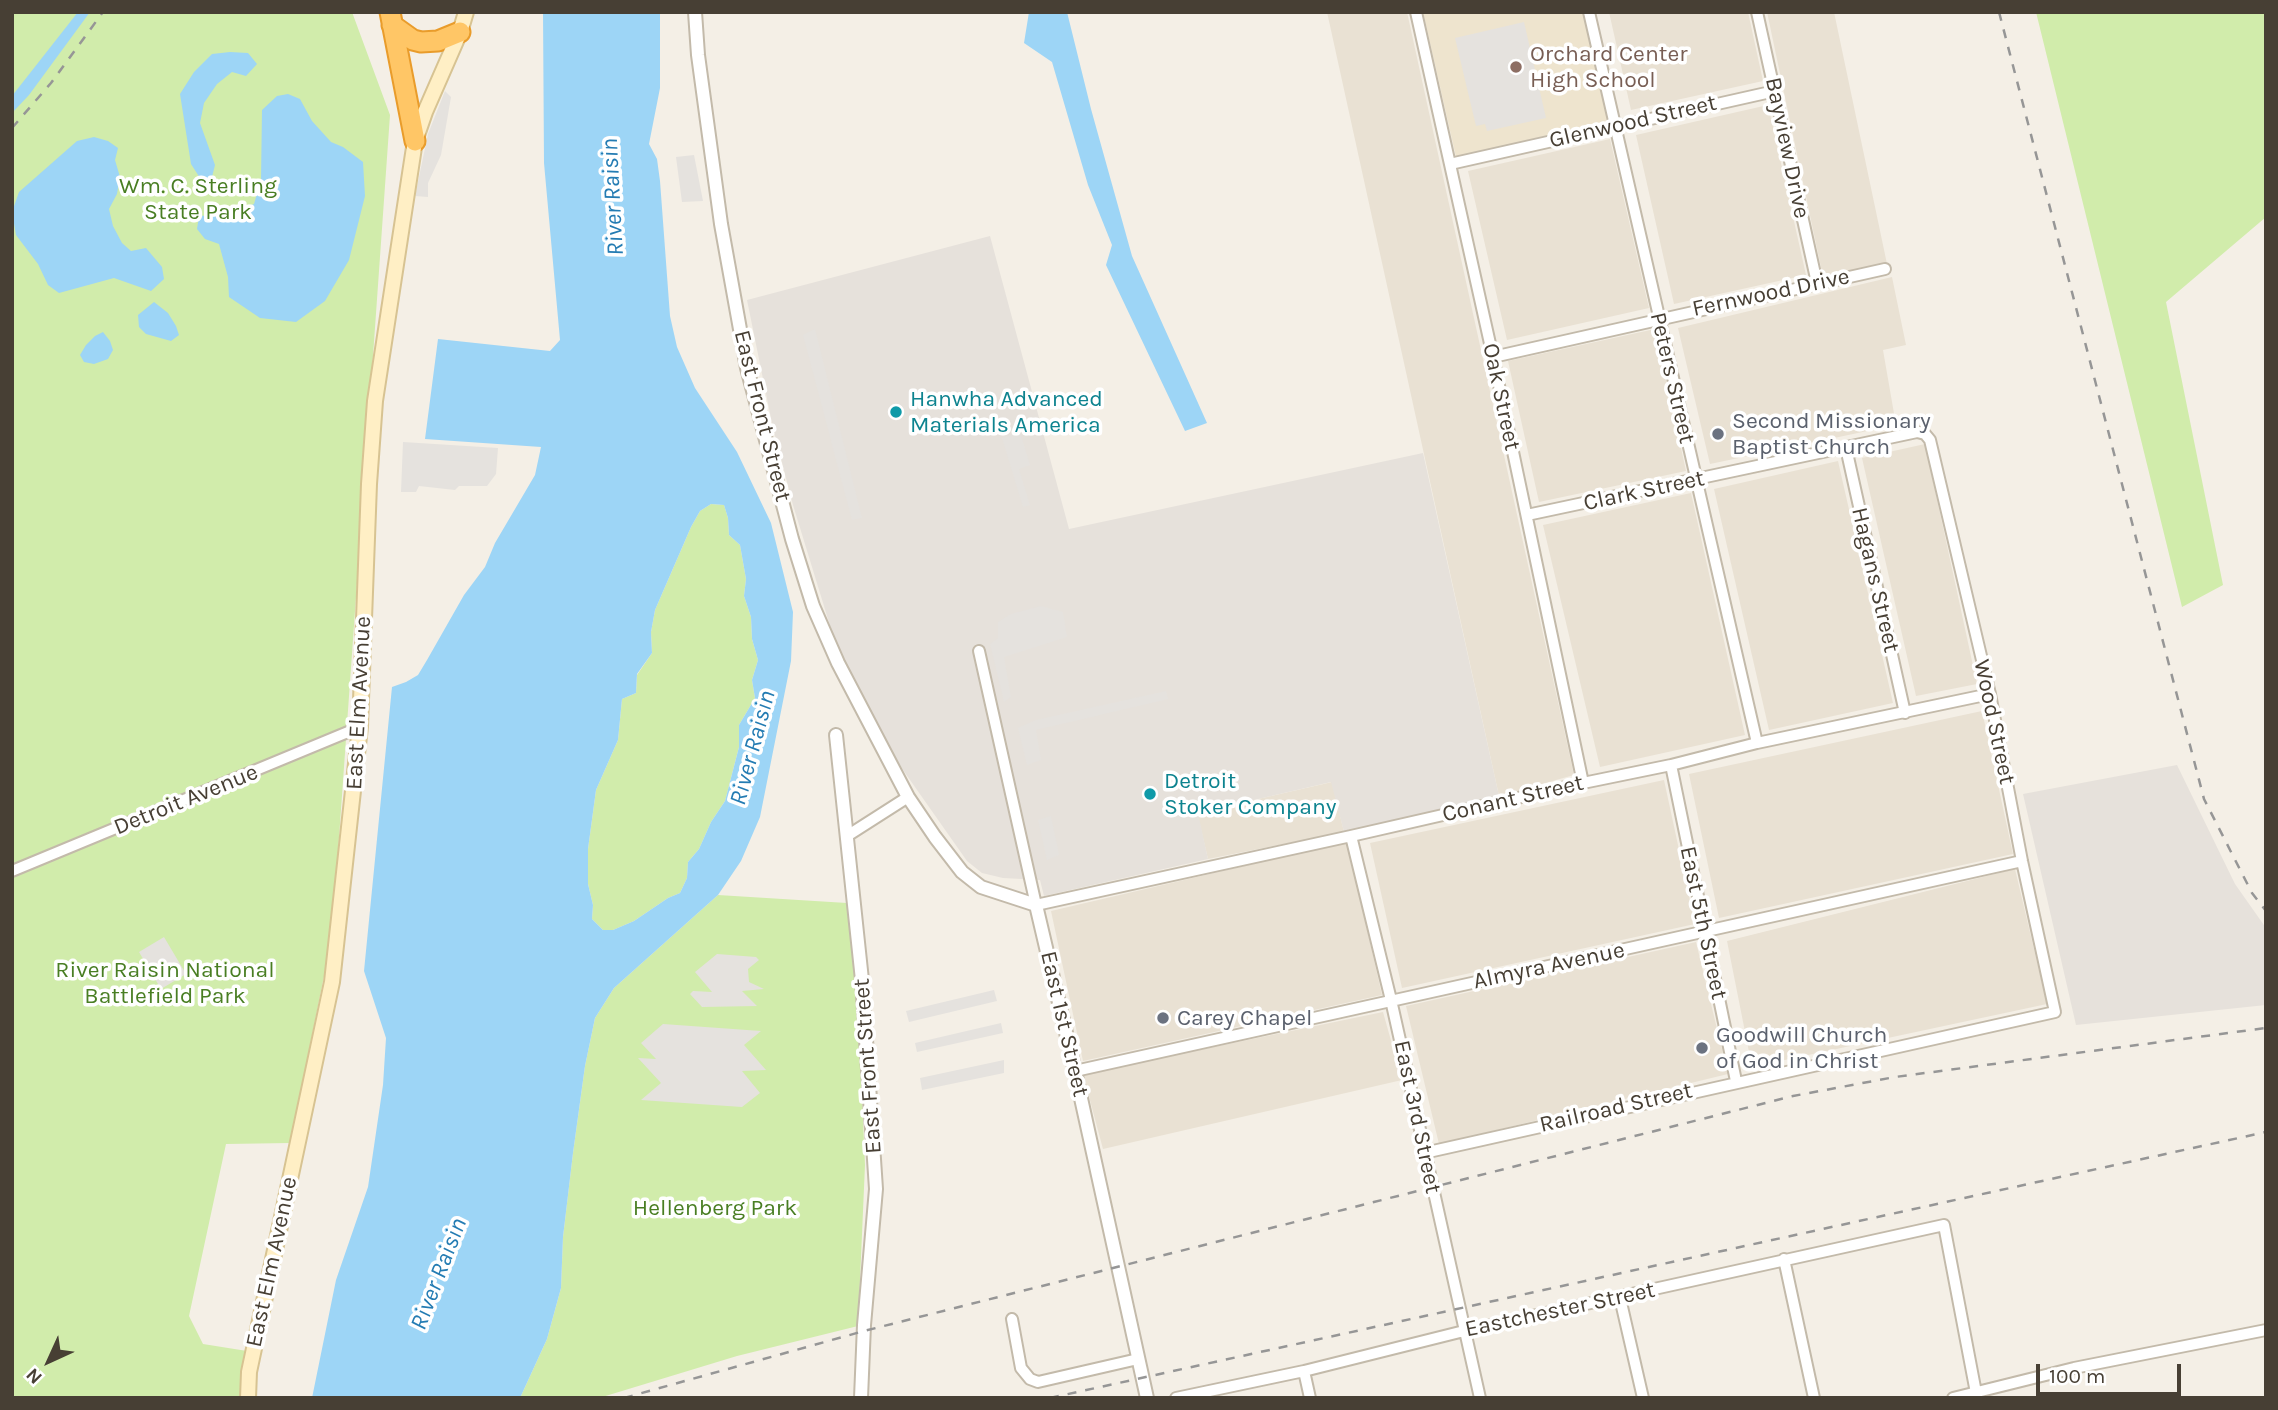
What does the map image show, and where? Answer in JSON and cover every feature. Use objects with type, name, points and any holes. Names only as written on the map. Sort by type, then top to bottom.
[{"type":"highway","points":[[391,19],[413,40],[421,42],[438,41],[460,32]]},
{"type":"highway","points":[[391,19],[415,141]]},
{"type":"main road","name":"East Elm Avenue","points":[[248,1398],[248,1372],[332,982],[360,727],[369,484],[375,401],[415,141],[467,12]]},
{"type":"street","name":"East Front Street","points":[[695,12],[698,55],[729,273],[747,368],[813,607],[838,663],[908,797],[961,872],[981,887],[1035,905]]},
{"type":"street","name":"Oak Street","points":[[1416,12],[1493,357],[1583,783]]},
{"type":"street","name":"Peters Street","points":[[1589,12],[1757,743]]},
{"type":"street","name":"Bayview Drive","points":[[1757,12],[1817,283]]},
{"type":"street","name":"Glenwood Street","points":[[1450,164],[1775,91]]},
{"type":"street","name":"Fernwood Drive","points":[[1493,357],[1885,269]]},
{"type":"street","name":"Clark Street","points":[[1527,515],[1917,432],[1925,434]]},
{"type":"street","name":"Wood Street","points":[[1925,434],[1930,440],[1990,694],[2055,1012]]},
{"type":"street","name":"Hagans Street","points":[[1846,448],[1905,713]]},
{"type":"street","name":"East 1st Street","points":[[979,651],[1147,1398]]},
{"type":"street","name":"Conant Street","points":[[1035,905],[1671,765],[1757,743],[1990,694]]},
{"type":"street","name":"Detroit Avenue","points":[[12,871],[360,727]]},
{"type":"street","name":"East Front Street","points":[[836,735],[870,1067],[876,1189],[864,1325],[861,1398]]},
{"type":"street","name":"East 5th Street","points":[[1671,765],[1736,1081]]},
{"type":"street","points":[[847,836],[908,797]]},
{"type":"street","name":"East 3rd Street","points":[[1351,836],[1391,1000],[1480,1398]]},
{"type":"street","name":"Almyra Avenue","points":[[1075,1071],[2022,861]]},
{"type":"street","name":"Railroad Street","points":[[1424,1153],[1736,1081],[2055,1012]]},
{"type":"street","name":"Eastchester Street","points":[[1176,1398],[1944,1225],[1977,1395]]},
{"type":"street","points":[[1784,1259],[1814,1398]]},
{"type":"street","points":[[1620,1298],[1643,1398]]},
{"type":"street","points":[[1012,1319],[1021,1368],[1038,1382],[1138,1359]]},
{"type":"street","points":[[1952,1398],[1977,1395],[2074,1368],[2266,1330]]},
{"type":"street","points":[[1304,1371],[1310,1398]]},
{"type":"shaded area","points":[[1327,12],[1407,12],[1574,775],[1499,796]]},
{"type":"shaded area","name":"Orchard Center High School","points":[[1423,12],[1585,12],[1608,121],[1456,157]]},
{"type":"shaded area","points":[[1609,12],[1748,12],[1763,81],[1631,110]]},
{"type":"shaded area","points":[[1767,12],[1834,12],[1887,264],[1823,277]]},
{"type":"shaded area","points":[[1524,22],[1546,118],[1487,131],[1485,124],[1476,126],[1455,38]]},
{"type":"shaded area","points":[[445,91],[451,97],[441,155],[428,183],[428,197],[415,196],[428,134]]},
{"type":"shaded area","points":[[1768,105],[1806,275],[1674,304],[1636,135]]},
{"type":"shaded area","points":[[1610,139],[1649,308],[1507,340],[1468,171]]},
{"type":"shaded area","points":[[694,155],[703,201],[682,202],[676,157]]},
{"type":"shaded area","points":[[990,236],[1069,529],[1423,453],[1499,796],[1344,832],[1331,782],[1198,813],[1208,859],[1044,896],[1040,880],[1003,878],[982,873],[967,861],[903,770],[862,700],[835,642],[793,505],[773,428],[747,300]]},
{"type":"shaded area","points":[[1892,277],[1906,345],[1883,350],[1896,425],[1710,464],[1678,328]]},
{"type":"shaded area","points":[[815,329],[862,518],[852,520],[803,335]]},
{"type":"shaded area","points":[[1655,329],[1686,471],[1539,502],[1508,361]]},
{"type":"shaded area","points":[[1020,432],[1030,465],[1019,469],[1030,505],[1023,507],[1002,438]]},
{"type":"shaded area","points":[[403,442],[498,448],[496,474],[487,486],[459,486],[455,490],[419,486],[416,492],[401,492]]},
{"type":"shaded area","points":[[1925,444],[1977,684],[1916,696],[1862,458]]},
{"type":"shaded area","points":[[1838,461],[1893,703],[1769,730],[1714,489]]},
{"type":"shaded area","points":[[1691,493],[1745,735],[1600,767],[1543,525]]},
{"type":"shaded area","points":[[1041,606],[1063,612],[1067,637],[1004,657],[1011,697],[1004,702],[990,644],[998,638],[998,622],[1011,614]]},
{"type":"shaded area","points":[[1166,691],[1168,699],[1036,730],[1041,760],[1027,765],[1018,728],[1036,720]]},
{"type":"shaded area","points":[[1982,711],[2013,854],[1719,918],[1689,774]]},
{"type":"shaded area","points":[[2177,765],[2235,884],[2266,928],[2266,1005],[2076,1025],[2023,794]]},
{"type":"shaded area","points":[[1664,780],[1695,924],[1402,988],[1370,843]]},
{"type":"shaded area","points":[[1332,782],[1344,832],[1208,859],[1197,813]]},
{"type":"shaded area","points":[[1051,816],[1059,855],[1047,860],[1038,820]]},
{"type":"shaded area","points":[[1347,842],[1382,995],[1083,1061],[1051,911]]},
{"type":"shaded area","points":[[2015,869],[2047,1004],[1752,1067],[1727,941]]},
{"type":"shaded area","points":[[164,937],[186,974],[161,989],[139,952]]},
{"type":"shaded area","points":[[1696,942],[1728,1074],[1439,1144],[1406,1006]]},
{"type":"shaded area","points":[[717,954],[756,957],[759,960],[748,969],[749,982],[764,989],[742,991],[757,1006],[702,1007],[690,994],[693,991],[712,992],[695,972]]},
{"type":"shaded area","points":[[994,990],[997,1001],[909,1022],[906,1011]]},
{"type":"shaded area","points":[[1383,1012],[1402,1080],[1103,1149],[1083,1074]]},
{"type":"shaded area","points":[[1001,1023],[1003,1033],[917,1052],[915,1043]]},
{"type":"shaded area","points":[[663,1024],[761,1031],[744,1045],[766,1070],[742,1071],[760,1093],[742,1107],[641,1100],[661,1083],[638,1058],[656,1059],[641,1043]]},
{"type":"shaded area","points":[[1004,1060],[1004,1073],[922,1090],[920,1078]]},
{"type":"green space","name":"Wm. C. Sterling State Park","points":[[12,12],[352,12],[390,115],[332,937],[290,1143],[226,1144],[189,1316],[203,1344],[247,1351],[240,1381],[240,1398],[12,1398]]},
{"type":"green space","points":[[2036,12],[2266,12],[2266,217],[2166,302],[2223,585],[2182,607]]},
{"type":"green space","points":[[711,504],[724,505],[729,535],[740,545],[746,579],[744,596],[751,617],[752,639],[758,660],[752,680],[755,698],[739,725],[739,747],[725,801],[711,822],[699,849],[688,862],[687,878],[680,893],[634,921],[613,930],[603,930],[592,919],[593,905],[588,884],[588,849],[596,790],[618,740],[622,699],[636,693],[637,675],[652,653],[651,632],[655,610],[691,527],[700,511]]},
{"type":"green space","name":"Hellenberg Park","points":[[718,895],[847,903],[857,983],[865,1165],[858,1326],[737,1356],[599,1398],[520,1398],[547,1339],[561,1288],[563,1237],[573,1153],[585,1066],[595,1018],[614,988]]},
{"type":"water","points":[[78,12],[90,12],[29,95],[12,113],[12,96]]},
{"type":"water","name":"River Raisin","points":[[543,12],[660,12],[660,88],[649,144],[657,159],[660,181],[670,316],[677,347],[695,388],[737,452],[771,523],[793,612],[791,661],[760,817],[741,861],[718,895],[614,988],[595,1018],[585,1066],[573,1153],[563,1237],[561,1288],[547,1339],[520,1398],[312,1398],[336,1280],[368,1187],[383,1085],[386,1038],[364,971],[392,687],[418,675],[464,595],[485,567],[495,543],[535,475],[541,447],[425,439],[438,339],[550,351],[560,340],[544,163]],"holes":[[[711,504],[724,505],[729,535],[740,545],[746,579],[744,596],[751,617],[752,639],[758,660],[752,680],[755,698],[739,725],[739,747],[725,801],[711,822],[699,849],[688,862],[687,878],[680,893],[634,921],[613,930],[603,930],[592,919],[593,905],[588,884],[588,849],[596,790],[618,740],[622,699],[636,693],[637,674],[652,653],[651,632],[655,610],[691,527],[700,511]]]},
{"type":"water","points":[[1029,12],[1067,12],[1132,256],[1207,423],[1185,431],[1106,265],[1112,245],[1088,185],[1052,62],[1024,43]]},
{"type":"water","points":[[248,53],[257,64],[246,76],[232,72],[217,84],[204,103],[200,123],[215,165],[210,185],[200,178],[191,164],[180,94],[194,72],[212,54]]},
{"type":"water","points":[[288,94],[300,99],[312,121],[331,142],[343,147],[363,162],[365,196],[349,260],[325,301],[296,322],[260,318],[229,297],[228,277],[219,244],[205,239],[197,229],[199,216],[229,214],[254,204],[261,180],[262,110],[277,96]]},
{"type":"water","points":[[94,137],[108,141],[118,148],[115,160],[120,177],[117,194],[109,209],[113,226],[122,243],[131,251],[146,248],[162,267],[164,279],[151,291],[114,278],[59,293],[48,285],[38,264],[16,235],[12,212],[19,192],[77,141]]},
{"type":"water","points":[[154,302],[168,313],[176,326],[179,335],[171,341],[146,334],[139,327],[138,315]]},
{"type":"water","points":[[103,332],[113,350],[108,359],[94,364],[84,362],[80,355],[86,345]]},
{"type":"railway","points":[[12,128],[51,83],[103,12]]},
{"type":"railway","points":[[1999,12],[2204,799],[2252,893],[2266,911]]},
{"type":"railway","points":[[624,1398],[864,1331],[1793,1096],[1895,1077],[2266,1028]]},
{"type":"railway","points":[[1050,1398],[2266,1132]]},
{"type":"place","name":"Orchard Center High School","points":[[1516,67]]},
{"type":"place","name":"Hanwha Advanced Materials America","points":[[896,412]]},
{"type":"place","name":"Second Missionary Baptist Church","points":[[1718,434]]},
{"type":"place","name":"Detroit Stoker Company","points":[[1150,794]]},
{"type":"place","name":"Carey Chapel","points":[[1163,1018]]},
{"type":"place","name":"Goodwill Church of God in Christ","points":[[1702,1048]]},
{"type":"park label","name":"River Raisin National Battlefield Park","points":[[165,983]]}]
